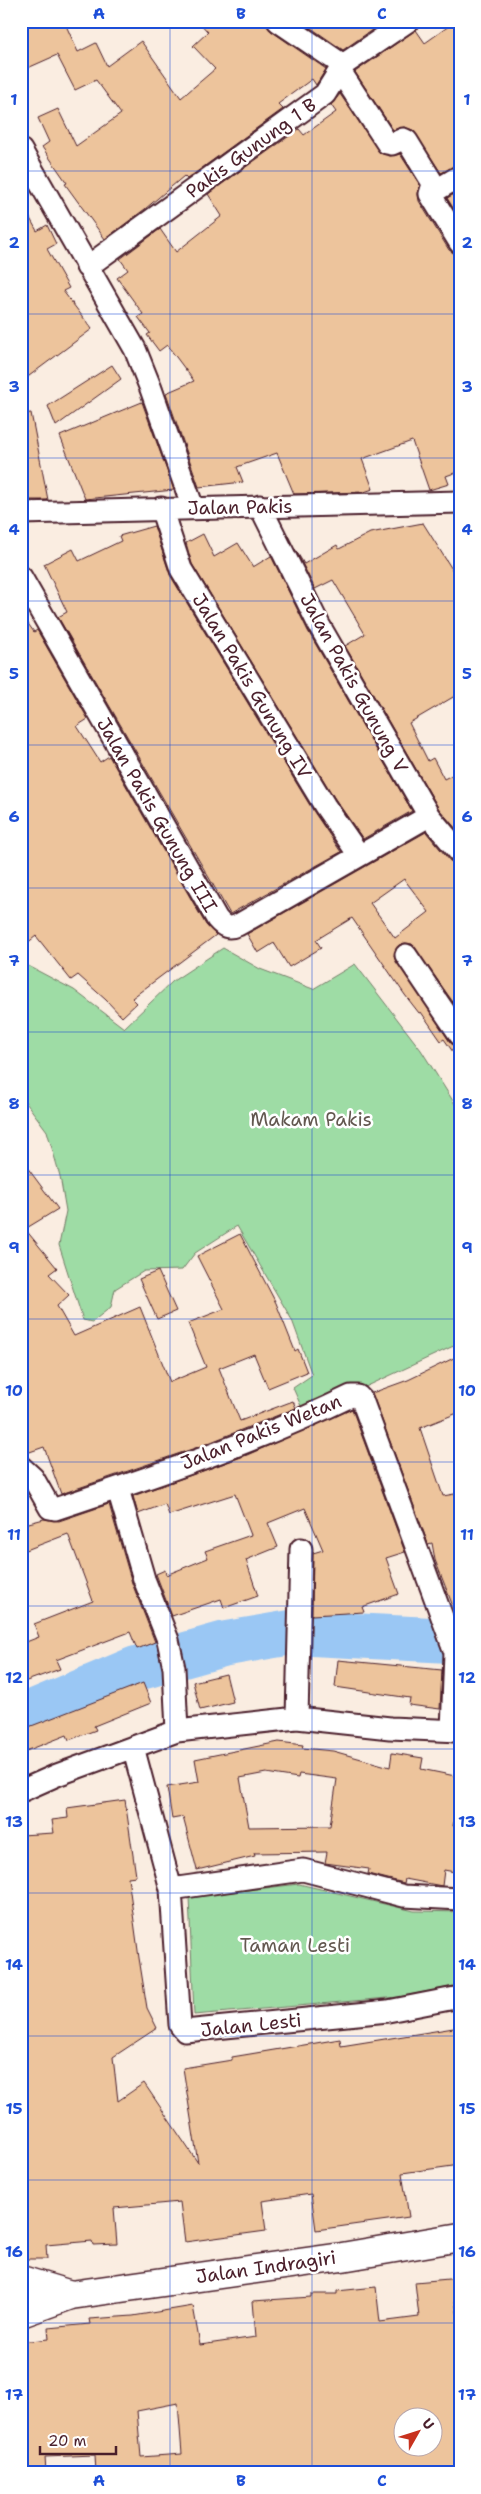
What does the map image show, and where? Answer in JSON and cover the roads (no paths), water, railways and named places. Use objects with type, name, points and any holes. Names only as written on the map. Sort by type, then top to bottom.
[{"type":"street","points":[[278,21],[342,68],[387,143],[392,144],[403,139],[406,141],[431,180],[433,184],[430,194],[460,243]]},
{"type":"street","name":"Pakis Gunung 1 B","points":[[87,267],[325,94],[342,68],[408,21]]},
{"type":"street","points":[[21,150],[135,349],[146,374],[193,508]]},
{"type":"street","points":[[430,194],[460,176]]},
{"type":"street","name":"Jalan Pakis","points":[[21,513],[460,502]]},
{"type":"street","name":"Jalan Pakis Gunung V","points":[[260,506],[319,625],[429,816],[460,853]]},
{"type":"street","name":"Jalan Pakis Gunung IV","points":[[161,508],[181,569],[325,806],[359,855]]},
{"type":"street","name":"Jalan Pakis Gunung III","points":[[21,577],[217,920],[223,926],[230,928],[238,925],[429,816]]},
{"type":"street","points":[[406,955],[460,1035]]},
{"type":"street","name":"Jalan Pakis Wetan","points":[[21,1467],[33,1478],[47,1504],[53,1509],[118,1488],[306,1418],[351,1396],[358,1396],[362,1400],[455,1652],[456,1731]]},
{"type":"street","points":[[118,1488],[144,1579],[168,1640],[174,1668],[177,1731]]},
{"type":"street","points":[[297,1718],[302,1549]]},
{"type":"street","points":[[21,1791],[177,1731],[297,1718],[390,1728],[456,1731]]},
{"type":"street","name":"Jalan Lesti","points":[[133,1747],[171,1888],[180,2025],[185,2031],[388,2011],[460,1997]]},
{"type":"street","points":[[171,1888],[303,1870],[404,1896],[460,1899]]},
{"type":"street","name":"Jalan Indragiri","points":[[21,2313],[71,2295],[342,2257],[460,2237]]},
{"type":"street","name":"Jalan Indragiri","points":[[21,2280],[71,2295]]},
{"type":"waterway","points":[[21,1717],[135,1669],[224,1644],[294,1632]]},
{"type":"waterway","points":[[302,1633],[460,1641]]},
{"type":"park label","name":"Makam Pakis","points":[[311,1119]]},
{"type":"park label","name":"Taman Lesti","points":[[295,1945]]}]
